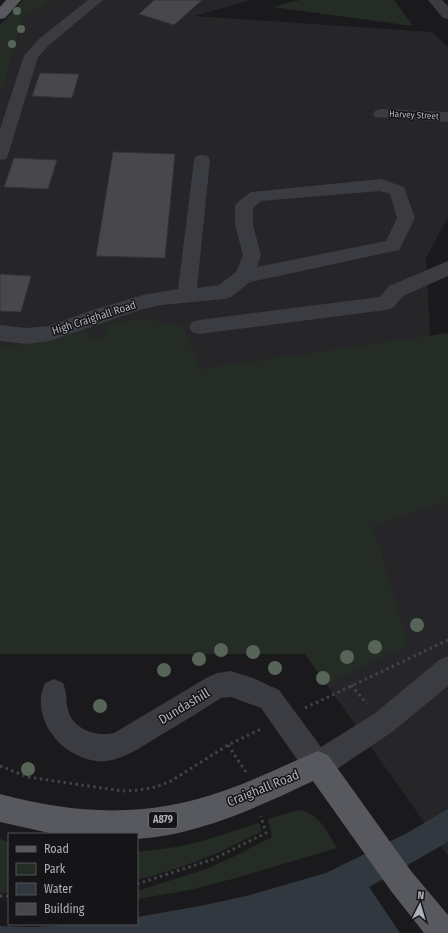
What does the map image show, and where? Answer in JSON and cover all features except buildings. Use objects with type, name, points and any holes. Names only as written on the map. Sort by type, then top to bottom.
[{"type":"main road","points":[[0,15],[14,0]]},
{"type":"main road","points":[[318,765],[401,881],[443,933]]},
{"type":"main road","name":"Craighall Road","points":[[0,808],[45,819],[78,823],[130,825],[153,822],[201,811],[255,793],[318,765]]},
{"type":"street","points":[[0,155],[31,56],[44,42],[96,0]]},
{"type":"street","points":[[435,0],[448,15]]},
{"type":"street","name":"Harvey Street","points":[[381,114],[448,117]]},
{"type":"street","points":[[187,295],[202,160]]},
{"type":"street","points":[[381,185],[398,191],[406,218],[392,246],[244,276],[252,255],[244,225],[244,206],[257,196],[381,185]]},
{"type":"street","points":[[199,327],[386,303],[396,291],[448,268]]},
{"type":"street","name":"High Craighall Road","points":[[0,333],[26,336],[44,334],[143,302],[162,298],[224,292],[244,276]]},
{"type":"street","points":[[318,765],[382,723],[448,670]]},
{"type":"street","name":"Dundashill","points":[[54,692],[55,714],[63,727],[75,739],[88,746],[104,748],[118,745],[217,686],[231,684],[253,691],[270,699],[318,765]]},
{"type":"path","points":[[351,685],[448,640]]},
{"type":"path","points":[[0,766],[28,777],[122,791],[140,790],[156,787],[171,781],[228,745],[248,775],[255,793],[266,833],[211,860],[138,884]]},
{"type":"shaded area","points":[[49,0],[251,0],[194,16],[432,32],[448,47],[448,217],[426,258],[433,391],[448,386],[448,856],[305,654],[0,654],[0,97],[22,20]]},
{"type":"green space","points":[[23,0],[49,0],[22,20],[0,97],[0,25]]},
{"type":"green space","points":[[300,0],[394,0],[413,26],[272,7]]},
{"type":"green space","points":[[142,318],[182,326],[201,369],[448,333],[448,502],[373,525],[408,645],[327,685],[305,654],[0,654],[0,347],[52,340],[88,329],[92,340],[108,336],[104,325]]},
{"type":"green space","points":[[298,810],[305,812],[312,815],[322,824],[337,848],[190,890],[138,899],[138,891],[206,869],[272,837],[268,819]]},
{"type":"green space","points":[[259,823],[262,831],[216,853],[169,871],[138,880],[138,852],[176,847],[199,842]]},
{"type":"green space","points":[[0,839],[8,842],[8,893],[0,893]]},
{"type":"water","points":[[448,809],[448,842],[369,887],[400,933],[0,933],[0,926],[34,927],[63,925],[138,925],[138,917],[246,896],[326,873],[407,833]]}]
